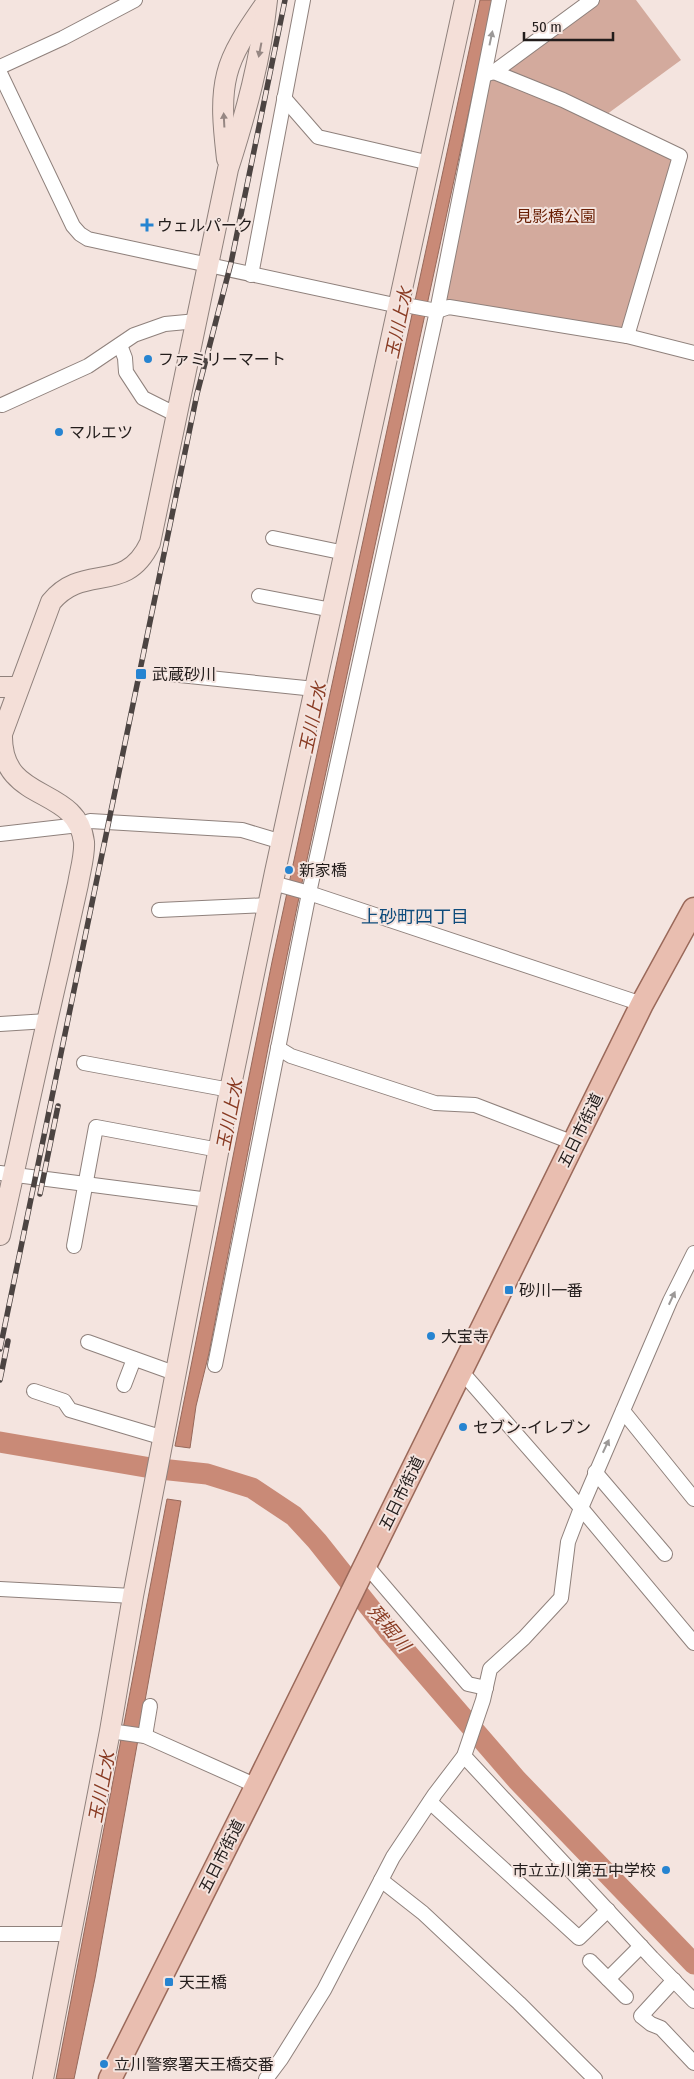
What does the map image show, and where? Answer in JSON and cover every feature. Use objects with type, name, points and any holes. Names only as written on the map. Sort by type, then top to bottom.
[{"type":"main road","name":"五日市街道","points":[[110,2079],[257,1786],[642,1004],[659,987],[694,909]]},
{"type":"street","points":[[0,67],[63,38],[135,0]]},
{"type":"street","points":[[251,275],[303,0]]},
{"type":"street","points":[[43,2079],[70,1934],[116,1732],[134,1596],[230,1090],[268,905],[276,884],[282,842],[332,610],[402,305],[465,0]]},
{"type":"street","points":[[215,1365],[278,1048],[306,892],[433,310],[489,74],[499,0]]},
{"type":"street","points":[[489,74],[592,0]]},
{"type":"street","points":[[0,1235],[6,1174],[46,1021],[84,847],[79,826],[71,814],[61,805],[32,793],[19,784],[12,778],[3,762],[2,734],[9,687],[47,609],[55,597],[64,589],[78,582],[110,577],[123,572],[136,564],[147,550],[153,534],[228,169],[248,101],[266,17],[267,1]]},
{"type":"street","points":[[228,169],[224,93],[227,73],[250,26],[267,1]]},
{"type":"street","points":[[0,73],[73,226],[80,234],[98,242],[402,305],[433,310],[449,307],[627,336],[694,353]]},
{"type":"street","points":[[489,74],[563,100],[680,156],[627,336]]},
{"type":"street","points":[[284,98],[318,137],[430,163]]},
{"type":"street","points":[[2,405],[88,366],[134,335],[165,324],[197,321]]},
{"type":"street","points":[[120,345],[125,358],[126,372],[143,398],[177,415]]},
{"type":"street","points":[[273,538],[345,553]]},
{"type":"street","points":[[259,596],[332,610]]},
{"type":"street","points":[[170,674],[315,689]]},
{"type":"street","points":[[0,834],[79,826],[90,821],[242,830],[282,842]]},
{"type":"street","points":[[276,884],[306,892],[642,1004]]},
{"type":"street","points":[[159,910],[268,905]]},
{"type":"street","points":[[0,1024],[46,1021]]},
{"type":"street","points":[[278,1048],[291,1056],[435,1103],[475,1105],[574,1143]]},
{"type":"street","points":[[84,1063],[230,1090]]},
{"type":"street","points":[[74,1246],[96,1127],[219,1150]]},
{"type":"street","points":[[6,1174],[209,1200]]},
{"type":"street","points":[[266,2079],[281,2059],[324,1990],[393,1857],[466,1751],[480,1710],[490,1669],[524,1638],[561,1598],[568,1542],[581,1508],[670,1301],[694,1253]]},
{"type":"street","points":[[88,1342],[177,1374]]},
{"type":"street","points":[[124,1385],[134,1359]]},
{"type":"street","points":[[461,1371],[581,1508],[694,1643]]},
{"type":"street","points":[[34,1391],[64,1401],[70,1410],[163,1445]]},
{"type":"street","points":[[622,1411],[694,1499]]},
{"type":"street","points":[[595,1472],[665,1554]]},
{"type":"street","points":[[363,1569],[468,1684],[486,1688]]},
{"type":"street","points":[[0,1589],[134,1596]]},
{"type":"street","points":[[142,1736],[150,1706]]},
{"type":"street","points":[[116,1732],[142,1736],[257,1786]]},
{"type":"street","points":[[466,1751],[608,1910],[694,2001]]},
{"type":"street","points":[[430,1802],[579,1938],[608,1910]]},
{"type":"street","points":[[381,1880],[423,1913],[595,2079]]},
{"type":"street","points":[[0,1934],[70,1934]]},
{"type":"street","points":[[608,1979],[641,1946]]},
{"type":"street","points":[[590,1961],[626,1997]]},
{"type":"street","points":[[674,1980],[641,2016],[660,2028],[694,2063]]},
{"type":"green space","name":"見影橋公園","points":[[597,0],[636,0],[681,60],[599,120],[675,159],[626,331],[434,306],[487,79]]},
{"type":"shaded area","points":[[480,0],[493,0],[303,878],[209,1353],[196,1406],[190,1448],[175,1446],[272,962]]},
{"type":"shaded area","points":[[167,1499],[181,1501],[95,1978],[74,2079],[56,2079]]},
{"type":"waterway","name":"残堀川","points":[[0,1442],[151,1468],[207,1474],[252,1488],[294,1516],[317,1541],[390,1633],[517,1780],[694,1964]]},
{"type":"railway","points":[[0,1349],[197,394],[231,263],[285,0]]},
{"type":"railway","points":[[40,1194],[58,1106]]},
{"type":"railway","points":[[0,1380],[8,1341]]},
{"type":"place","name":"ウェルパーク","points":[[147,225]]},
{"type":"place","name":"ファミリーマート","points":[[148,359]]},
{"type":"place","name":"マルエツ","points":[[59,432]]},
{"type":"place","name":"武蔵砂川","points":[[141,674]]},
{"type":"place","name":"新家橋","points":[[289,870]]},
{"type":"place","name":"砂川一番","points":[[509,1290]]},
{"type":"place","name":"大宝寺","points":[[431,1336]]},
{"type":"place","name":"セブン-イレブン","points":[[463,1427]]},
{"type":"place","name":"市立立川第五中学校","points":[[666,1870]]},
{"type":"place","name":"天王橋","points":[[169,1982]]},
{"type":"place","name":"立川警察署天王橋交番","points":[[104,2064]]},
{"type":"district","name":"上砂町四丁目","points":[[415,917]]},
{"type":"water label","name":"玉川上水","points":[[399,323]]},
{"type":"water label","name":"玉川上水","points":[[313,718]]},
{"type":"water label","name":"玉川上水","points":[[230,1115]]},
{"type":"water label","name":"玉川上水","points":[[102,1787]]}]
